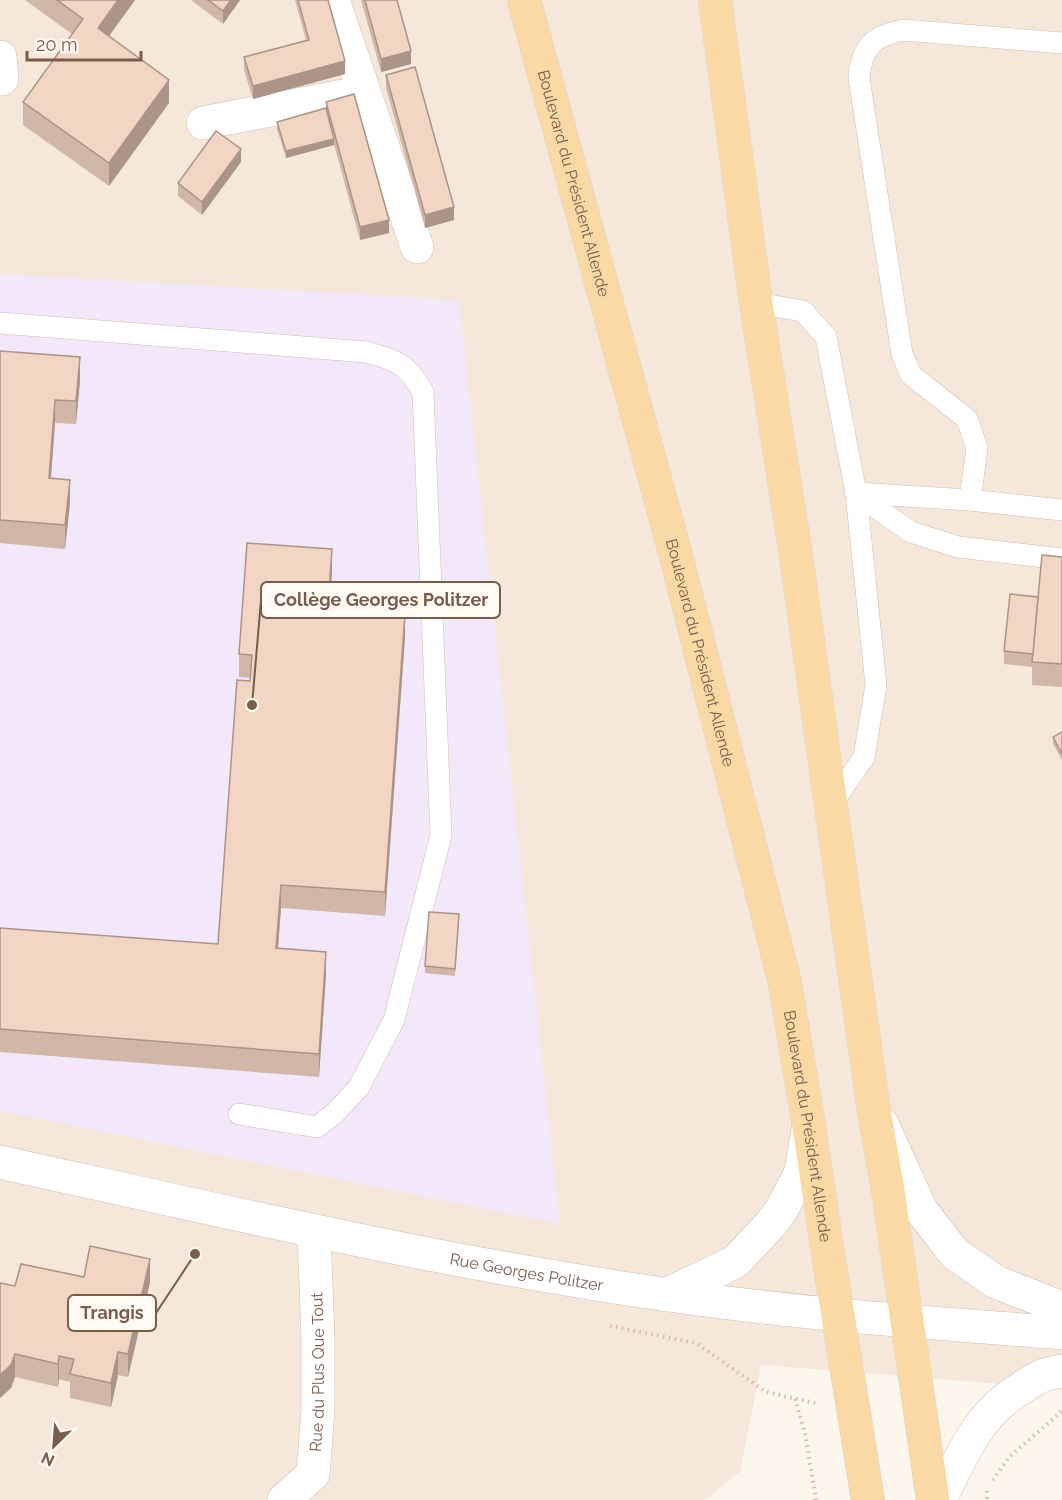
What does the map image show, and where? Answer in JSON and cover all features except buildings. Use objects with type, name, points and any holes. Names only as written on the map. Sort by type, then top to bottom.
[{"type":"main road","name":"Boulevard du Président Allende","points":[[524,0],[675,556],[785,983],[868,1500]]},
{"type":"main road","points":[[715,0],[756,303],[795,549],[873,1105],[908,1321],[933,1500]]},
{"type":"street","points":[[333,0],[417,247]]},
{"type":"street","points":[[203,123],[364,92]]},
{"type":"street","points":[[873,1105],[921,1210],[955,1254],[996,1282],[1062,1308]]},
{"type":"street","points":[[666,1295],[735,1262],[770,1225],[782,1209],[801,1172],[809,1126]]},
{"type":"street","name":"Rue Georges Politzer","points":[[0,1162],[314,1232],[484,1265],[666,1295],[774,1310],[1062,1333]]},
{"type":"street","name":"Rue du Plus Que Tout","points":[[284,1500],[313,1474],[318,1386],[314,1232]]},
{"type":"street","points":[[940,1500],[970,1438],[993,1408],[1044,1374],[1062,1371]]},
{"type":"lane","points":[[970,500],[977,448],[967,419],[911,375],[902,354],[859,78],[861,61],[871,44],[884,34],[903,30],[1062,43]]},
{"type":"lane","points":[[756,303],[803,311],[826,337],[856,494],[876,685],[864,757],[831,805]]},
{"type":"lane","points":[[0,323],[368,352],[395,361],[412,374],[423,392],[441,835],[394,1020],[359,1087],[335,1113],[317,1127],[239,1114]]},
{"type":"lane","points":[[856,494],[970,500],[1062,510]]},
{"type":"lane","points":[[856,494],[910,532],[958,547],[1062,559]]},
{"type":"path","points":[[604,1324],[696,1344],[766,1392],[811,1402],[853,1405]]},
{"type":"path","points":[[794,1398],[806,1433],[816,1500]]},
{"type":"path","points":[[987,1500],[986,1489],[1009,1457],[1062,1411]]},
{"type":"shaded area","points":[[0,0],[1062,0],[1062,1389],[761,1365],[740,1472],[705,1500],[0,1500]]},
{"type":"shaded area","points":[[0,274],[459,300],[560,1224],[0,1111]]},
{"type":"place","name":"Collège Georges Politzer","points":[[252,705]]},
{"type":"place","name":"Trangis","points":[[195,1254]]}]
